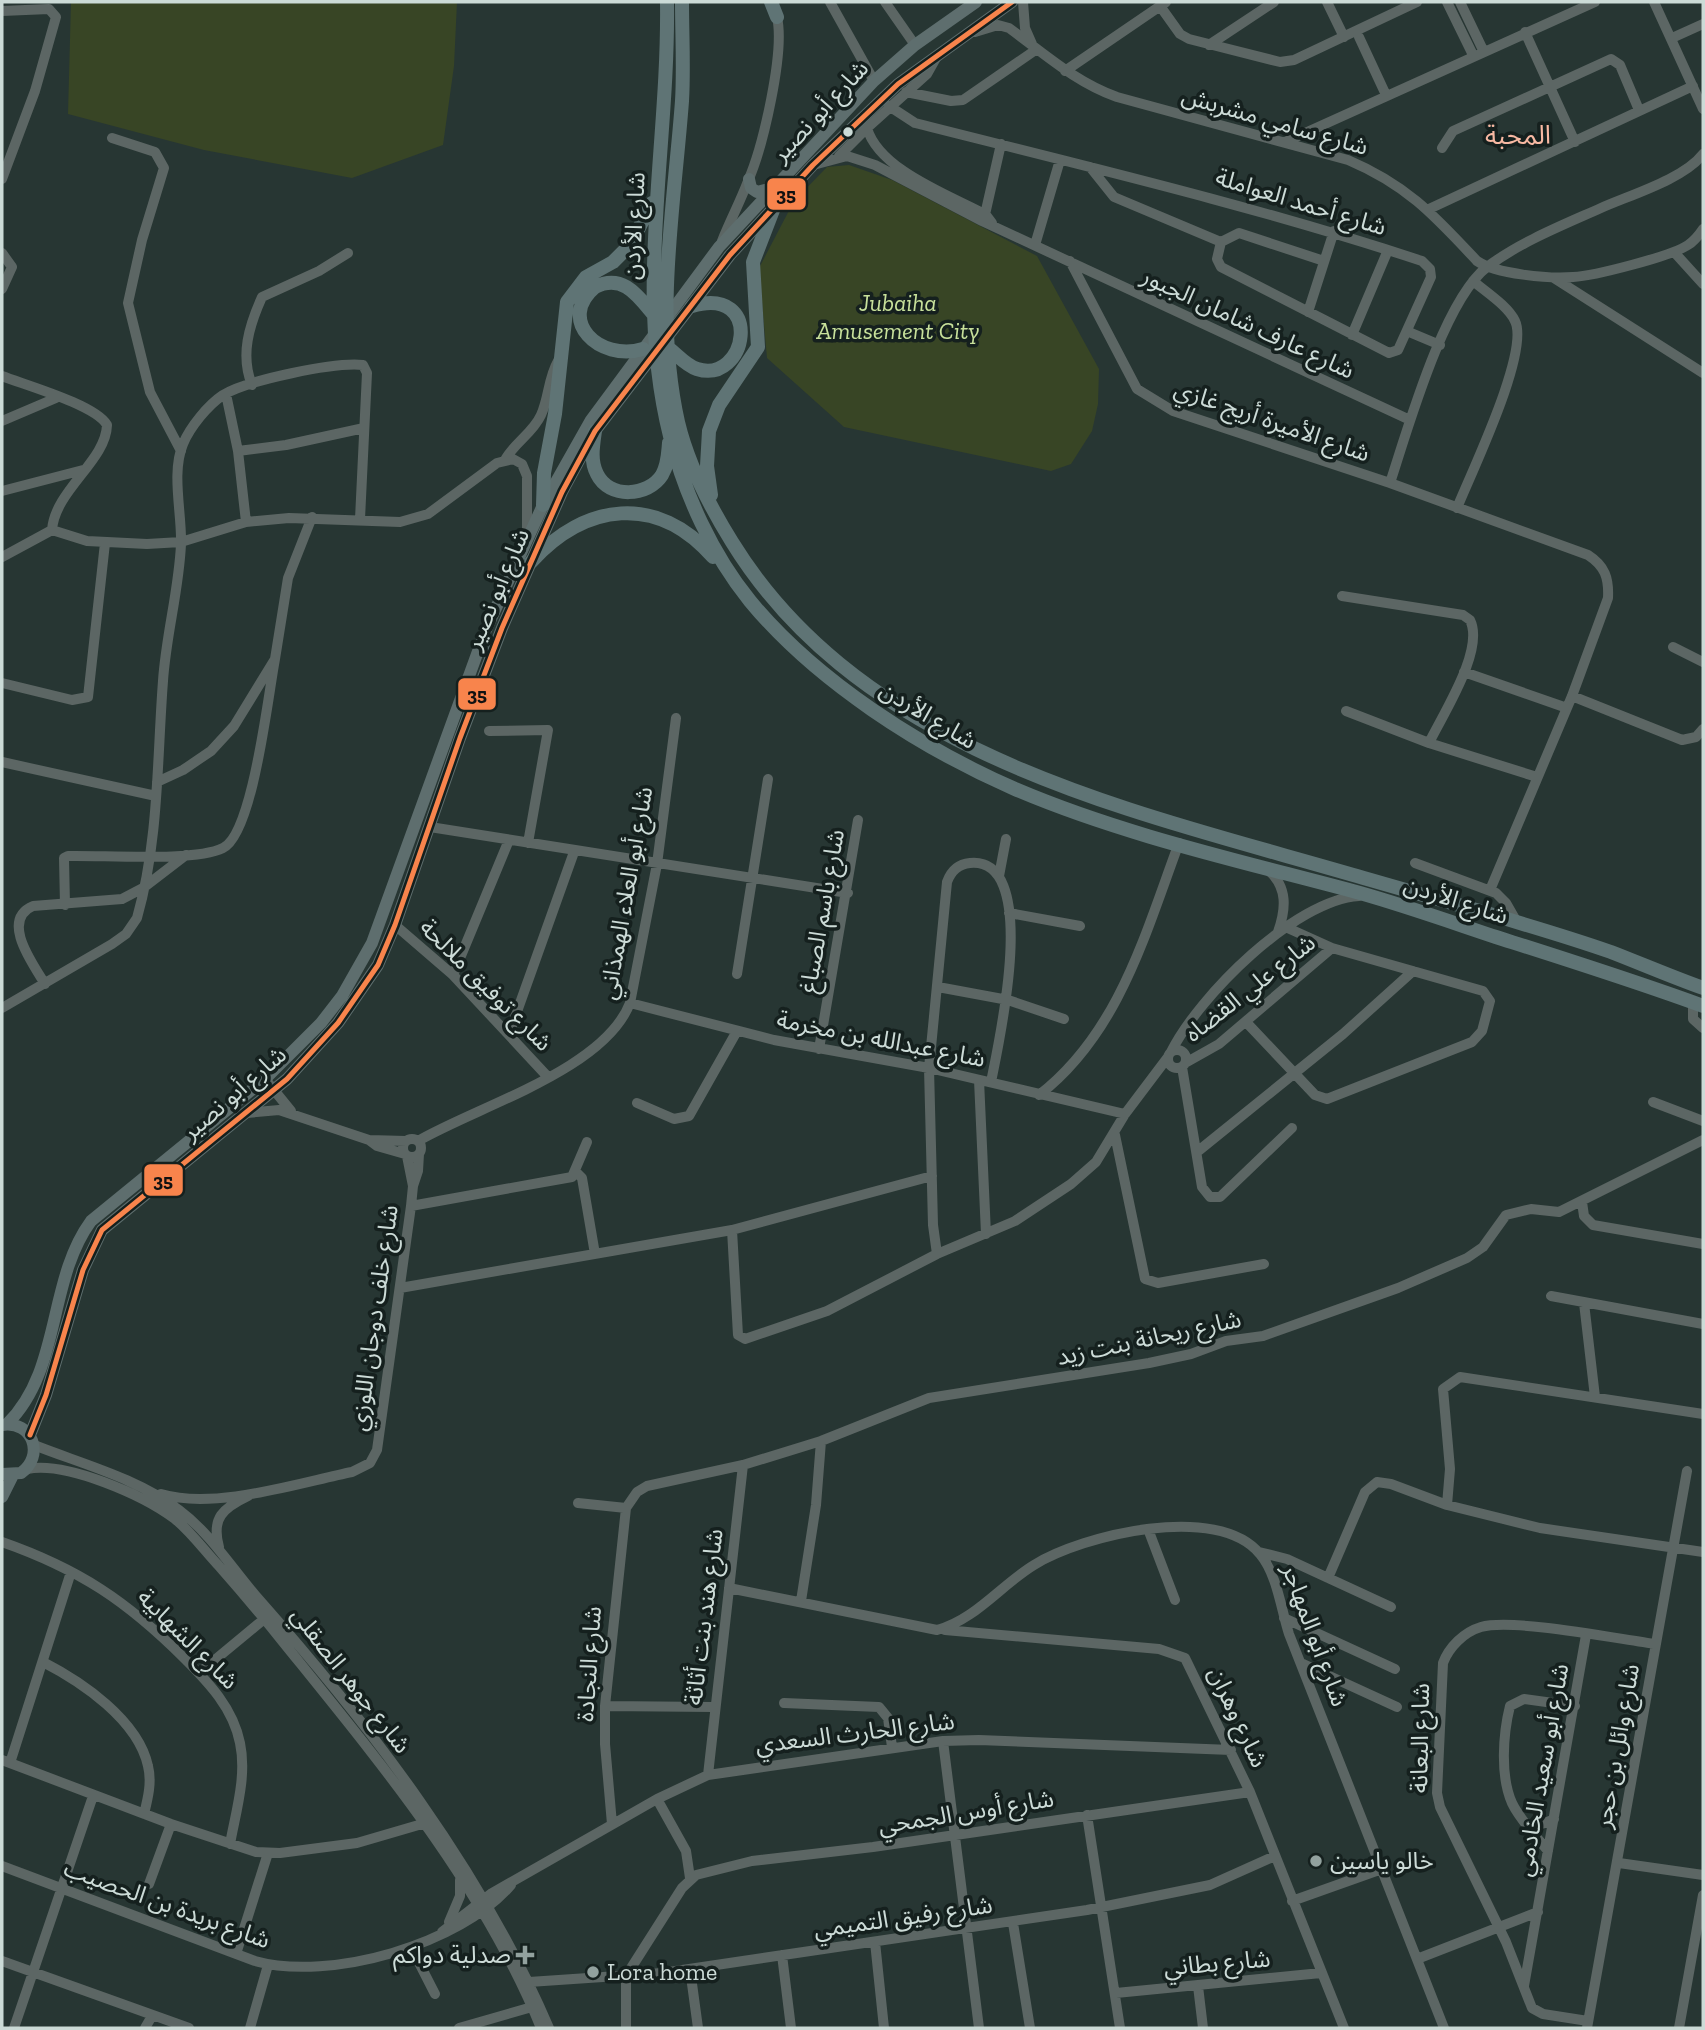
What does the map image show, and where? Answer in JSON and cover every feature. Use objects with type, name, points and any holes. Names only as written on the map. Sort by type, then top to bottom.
[{"type":"highway","name":"شارع الأردن","points":[[667,2],[659,185],[652,267],[653,315],[670,435],[696,512],[727,568],[748,599],[800,650],[872,709],[918,738],[1017,790],[1113,825],[1367,895],[1698,1004]]},
{"type":"highway","name":"شارع الأردن","points":[[682,2],[682,97],[665,286],[667,347],[680,427],[712,510],[750,571],[793,622],[862,679],[905,710],[977,752],[1028,775],[1128,810],[1608,951],[1703,988]]},
{"type":"highway","points":[[771,2],[777,17]]},
{"type":"highway","points":[[543,505],[544,473],[565,308],[570,295],[586,277],[613,262],[630,245],[646,221],[659,185]]},
{"type":"highway","points":[[712,510],[707,466],[709,431],[719,405],[758,347],[753,262],[775,205]]},
{"type":"highway","points":[[645,356],[600,346],[583,327],[583,303],[599,285],[618,282],[632,290],[653,315]]},
{"type":"highway","points":[[667,347],[689,366],[705,371],[722,368],[735,354],[741,332],[737,317],[730,307],[714,302],[692,306]]},
{"type":"highway","points":[[595,431],[593,453],[597,475],[607,486],[627,492],[646,489],[659,478],[667,462],[670,435]]},
{"type":"highway","points":[[531,562],[552,539],[578,523],[604,514],[628,513],[660,519],[684,530],[727,568]]},
{"type":"main road","name":"شارع أبو نصير","points":[[27,1469],[35,1453],[32,1440],[87,1259],[102,1230],[275,1090],[323,1041],[378,965],[395,925],[475,696],[531,562],[562,492],[595,431],[645,356],[654,334],[719,247],[780,185],[874,81],[915,46],[976,2]]},
{"type":"main road","name":"شارع أبو نصير","points":[[4,1425],[32,1392],[77,1243],[91,1221],[265,1079],[321,1023],[352,982],[367,954],[413,836],[462,690],[527,538],[591,420],[645,356],[682,319],[730,255],[813,165],[898,84],[958,38],[1012,2]]},
{"type":"main road","points":[[749,179],[749,185],[757,192],[765,192],[780,185]]},
{"type":"main road","points":[[4,1425],[20,1427],[32,1440]]},
{"type":"main road","points":[[2,1497],[8,1475],[27,1469]]},
{"type":"street","points":[[830,2],[874,81]]},
{"type":"street","points":[[885,2],[915,46]]},
{"type":"street","points":[[906,92],[951,101],[963,100],[1034,47],[1025,28],[1023,2]]},
{"type":"street","points":[[1209,45],[1274,2]]},
{"type":"street","points":[[1327,2],[1344,37]]},
{"type":"street","points":[[1065,71],[1163,4],[1180,34],[1209,45],[1280,62],[1294,60],[1417,2]]},
{"type":"street","points":[[1447,2],[1473,55]]},
{"type":"street","points":[[1460,2],[1483,50]]},
{"type":"street","points":[[1285,142],[1594,2]]},
{"type":"street","points":[[1654,2],[1703,108]]},
{"type":"street","points":[[2,11],[49,9],[56,17],[35,91],[2,179]]},
{"type":"street","points":[[719,247],[749,179],[780,41],[777,17]]},
{"type":"street","points":[[1672,38],[1703,24]]},
{"type":"street","name":"شارع سامي مشربش","points":[[958,38],[998,25],[1009,28],[1065,71],[1098,91],[1285,142],[1369,169],[1429,209],[1477,261],[1487,268]]},
{"type":"street","points":[[1525,32],[1575,142]]},
{"type":"street","points":[[1359,37],[1385,96]]},
{"type":"street","points":[[839,156],[889,106],[927,74],[938,53]]},
{"type":"street","points":[[1442,148],[1453,131],[1614,60],[1620,65],[1639,110]]},
{"type":"street","points":[[1429,209],[1693,86]]},
{"type":"street","name":"شارع أحمد العواملة","points":[[889,106],[915,123],[1334,231],[1422,261],[1430,269],[1431,277],[1409,332]]},
{"type":"street","points":[[867,128],[871,140],[888,162],[987,220]]},
{"type":"street","points":[[112,138],[155,152],[164,168],[142,240],[128,303],[150,393],[181,451]]},
{"type":"street","points":[[855,157],[871,140]]},
{"type":"street","points":[[987,220],[1001,145]]},
{"type":"street","name":"شارع الأميرة أريج غازي","points":[[1070,261],[1137,389],[1158,404],[1390,483],[1410,420],[1455,306],[1473,281],[1487,268],[1572,221],[1685,170],[1703,154]]},
{"type":"street","points":[[813,165],[839,156],[855,157],[1070,261]]},
{"type":"street","points":[[1035,245],[1060,160]]},
{"type":"street","points":[[1090,167],[1114,197],[1221,242],[1217,259],[1222,267],[1383,351],[1395,352],[1409,332],[1440,345]]},
{"type":"street","points":[[1487,268],[1553,278],[1587,276],[1674,252],[1689,245],[1703,229]]},
{"type":"street","points":[[1308,312],[1334,231]]},
{"type":"street","name":"شارع أحمد العواملة","points":[[1221,242],[1239,233],[1324,261]]},
{"type":"street","points":[[1352,335],[1388,250]]},
{"type":"street","points":[[1674,252],[1703,284]]},
{"type":"street","points":[[2,253],[12,267],[2,289]]},
{"type":"street","points":[[252,385],[244,360],[248,336],[262,297],[319,271],[348,253]]},
{"type":"street","name":"شارع عارف شامان الجبور","points":[[1070,261],[1410,420]]},
{"type":"street","points":[[1553,278],[1703,373]]},
{"type":"street","points":[[1457,508],[1510,378],[1519,345],[1515,321],[1473,281]]},
{"type":"street","points":[[52,530],[66,536],[104,543],[181,542],[246,522],[312,517],[400,522],[420,517],[443,505],[505,460],[515,444],[539,419],[552,372],[560,358]]},
{"type":"street","points":[[2,1008],[126,934],[136,918],[156,796],[163,678],[181,542],[181,451],[188,433],[209,408],[226,394],[252,385],[328,368],[363,365],[368,373],[360,519]]},
{"type":"street","points":[[2,376],[82,407],[106,422],[106,434],[60,504],[52,530],[2,557]]},
{"type":"street","points":[[226,394],[238,451],[246,522]]},
{"type":"street","points":[[2,421],[56,398]]},
{"type":"street","points":[[238,451],[286,445],[364,428]]},
{"type":"street","points":[[505,460],[520,462],[526,471],[527,538]]},
{"type":"street","points":[[2,491],[83,470]]},
{"type":"street","points":[[1390,483],[1588,555],[1605,571],[1609,584],[1608,598],[1572,696],[1490,890]]},
{"type":"street","points":[[65,905],[63,867],[64,858],[68,856],[186,855],[221,849],[238,833],[254,775],[288,578],[312,517]]},
{"type":"street","points":[[2,683],[72,700],[88,697],[104,543]]},
{"type":"street","points":[[1342,596],[1463,615],[1473,626],[1474,639],[1464,672],[1429,743]]},
{"type":"street","points":[[1672,647],[1703,662]]},
{"type":"street","points":[[157,782],[183,770],[211,751],[234,726],[275,659]]},
{"type":"street","points":[[1464,672],[1567,708]]},
{"type":"street","points":[[1572,696],[1682,740],[1696,737],[1703,729]]},
{"type":"street","points":[[1346,711],[1429,743],[1537,777]]},
{"type":"street","name":"شارع أبو العلاء الهمذاني","points":[[419,1148],[434,1134],[576,1062],[607,1039],[624,1018],[630,1003],[657,864],[676,718]]},
{"type":"street","points":[[489,731],[543,727],[549,732],[528,843]]},
{"type":"street","points":[[2,762],[156,796]]},
{"type":"street","points":[[737,974],[750,878],[768,779]]},
{"type":"street","name":"شارع باسم الصباغ","points":[[819,1049],[848,893],[858,820]]},
{"type":"street","points":[[430,827],[574,852],[848,893]]},
{"type":"street","points":[[990,1082],[1008,1000],[1009,913],[999,876],[1006,839]]},
{"type":"street","points":[[453,975],[509,840]]},
{"type":"street","points":[[1039,1095],[1058,1080],[1103,1026],[1130,974],[1179,842]]},
{"type":"street","points":[[509,1034],[574,852]]},
{"type":"street","points":[[45,984],[23,947],[18,929],[19,917],[24,910],[33,906],[111,902],[143,888],[186,855]]},
{"type":"street","points":[[937,1254],[929,1068],[947,882],[951,873],[960,865],[975,863],[989,867],[999,876]]},
{"type":"street","points":[[1415,863],[1490,890],[1502,897],[1518,924]]},
{"type":"street","points":[[1265,867],[1281,885],[1284,896],[1281,928]]},
{"type":"street","points":[[732,1230],[738,1335],[745,1339],[827,1311],[937,1254],[986,1234],[1043,1205],[1096,1162],[1115,1135],[1125,1114],[1190,1020],[1238,968],[1281,928],[1327,902],[1367,895]]},
{"type":"street","points":[[1009,913],[1080,926]]},
{"type":"street","name":"شارع توفيق ملالحة","points":[[395,925],[453,975],[547,1076]]},
{"type":"street","points":[[1281,928],[1332,948]]},
{"type":"street","name":"شارع علي القضاه","points":[[1185,1064],[1206,1053],[1332,948],[1483,991],[1489,997],[1490,1007],[1482,1031],[1472,1042],[1332,1098],[1315,1095],[1293,1074]]},
{"type":"street","points":[[1197,1152],[1343,1034],[1413,971]]},
{"type":"street","points":[[938,987],[1008,1000],[1064,1018]]},
{"type":"street","name":"شارع عبدالله بن مخرمة","points":[[630,1003],[737,1031],[819,1049],[929,1068],[1125,1114]]},
{"type":"street","points":[[1698,1004],[1693,1018],[1703,1028]]},
{"type":"street","points":[[1245,1022],[1293,1074]]},
{"type":"street","points":[[637,1103],[674,1119],[690,1116],[737,1031]]},
{"type":"street","points":[[1169,1054],[1183,1053],[1202,1187],[1210,1197],[1220,1197],[1292,1128]]},
{"type":"street","points":[[265,1079],[293,1115]]},
{"type":"street","points":[[979,1080],[986,1234]]},
{"type":"street","points":[[1653,1102],[1703,1121]]},
{"type":"street","points":[[247,1113],[274,1110],[369,1140],[406,1141],[419,1148]]},
{"type":"street","points":[[1115,1135],[1145,1279],[1158,1283],[1265,1264]]},
{"type":"street","points":[[369,1140],[377,1146],[406,1155],[419,1148]]},
{"type":"street","name":"شارع خلف دوجان اللوزي","points":[[406,1141],[406,1155],[413,1186]]},
{"type":"street","points":[[411,1206],[567,1179],[576,1172],[587,1142]]},
{"type":"street","name":"شارع ريحانة بنت زيد","points":[[626,1508],[637,1492],[647,1486],[743,1465],[821,1441],[929,1398],[1160,1361],[1311,1321],[1467,1258],[1483,1247],[1506,1215],[1531,1209],[1559,1212],[1701,1143]]},
{"type":"street","name":"شارع خلف دوجان اللوزي","points":[[144,1489],[187,1499],[258,1491],[352,1472],[363,1468],[374,1457],[383,1422],[419,1148]]},
{"type":"street","points":[[576,1172],[582,1178],[595,1254]]},
{"type":"street","points":[[400,1288],[732,1230],[932,1176]]},
{"type":"street","points":[[1582,1202],[1584,1216],[1593,1225],[1703,1244]]},
{"type":"street","points":[[1552,1296],[1703,1324]]},
{"type":"street","points":[[1584,1303],[1595,1397]]},
{"type":"street","points":[[1447,1506],[1450,1469],[1442,1403],[1443,1389],[1460,1377],[1474,1377],[1703,1414]]},
{"type":"street","name":"شارع جوهر الصقلي","points":[[32,1440],[144,1489],[182,1512],[220,1551],[369,1750],[460,1880],[479,1901]]},
{"type":"street","points":[[801,1601],[816,1505],[821,1441]]},
{"type":"street","name":"شارع هند بنت أثاثة","points":[[708,1775],[713,1707],[743,1465]]},
{"type":"street","name":"شارع جوهر الصقلي","points":[[27,1469],[50,1467],[80,1475],[160,1508],[184,1527],[268,1616],[383,1753],[529,1982],[549,2028]]},
{"type":"street","name":"شارع وائل بن حجر","points":[[1588,2024],[1619,1863],[1687,1471]]},
{"type":"street","points":[[1328,1578],[1365,1492],[1372,1483],[1391,1484],[1447,1506],[1571,1534],[1703,1552]]},
{"type":"street","name":"شارع خلف دوجان اللوزي","points":[[220,1551],[215,1533],[219,1515],[229,1505],[258,1491]]},
{"type":"street","points":[[578,1503],[626,1508]]},
{"type":"street","name":"شارع النجادة","points":[[612,1824],[605,1744],[605,1706],[626,1508]]},
{"type":"street","name":"شارع أبو المهاجر","points":[[937,1630],[965,1618],[1045,1558],[1148,1529],[1177,1525],[1213,1528],[1238,1537],[1259,1552],[1268,1567],[1301,1663],[1444,2028]]},
{"type":"street","points":[[1148,1529],[1175,1600]]},
{"type":"street","name":"شارع الشهابية","points":[[2,1542],[71,1572],[127,1604],[198,1672],[228,1708],[240,1744],[243,1773],[230,1844]]},
{"type":"street","points":[[1259,1552],[1287,1559],[1391,1607]]},
{"type":"street","points":[[71,1572],[43,1662],[6,1762],[171,1824],[230,1844],[268,1853],[357,1843],[422,1824]]},
{"type":"street","points":[[729,1588],[937,1630]]},
{"type":"street","points":[[198,1672],[268,1616]]},
{"type":"street","points":[[1284,1618],[1395,1669]]},
{"type":"street","name":"شارع البعانة","points":[[1588,2024],[1537,2011],[1529,2002],[1498,1925],[1444,1819],[1437,1793],[1443,1663],[1451,1647],[1463,1637],[1491,1625],[1656,1644]]},
{"type":"street","name":"شارع وهران","points":[[937,1630],[1177,1653],[1192,1667],[1250,1792],[1344,2028]]},
{"type":"street","name":"شارع أبو سعيد الخادمي","points":[[1524,1987],[1576,1706],[1586,1635]]},
{"type":"street","points":[[43,1662],[100,1698],[139,1746],[149,1776],[144,1814]]},
{"type":"street","points":[[1301,1663],[1397,1707]]},
{"type":"street","points":[[1548,1851],[1513,1804],[1508,1791],[1506,1744],[1510,1706],[1524,1699],[1576,1706]]},
{"type":"street","points":[[784,1703],[879,1707],[888,1718],[892,1747]]},
{"type":"street","points":[[605,1706],[713,1707]]},
{"type":"street","name":"شارع الحارث السعدي","points":[[479,1901],[657,1798],[708,1775],[943,1741],[979,1740],[1231,1750]]},
{"type":"street","points":[[943,1741],[979,2028]]},
{"type":"street","name":"شارع أوس الجمحي","points":[[690,1878],[723,1866],[752,1861],[1250,1792]]},
{"type":"street","points":[[14,2028],[93,1796]]},
{"type":"street","points":[[626,2028],[626,1976],[690,1878],[684,1845],[657,1798]]},
{"type":"street","points":[[1087,1815],[1120,2028]]},
{"type":"street","points":[[1530,1829],[1554,1819]]},
{"type":"street","points":[[149,1884],[171,1824]]},
{"type":"street","points":[[236,1954],[268,1853]]},
{"type":"street","name":"شارع رفيق التميمي","points":[[529,1982],[690,1969],[1013,1923],[1210,1885],[1275,1856]]},
{"type":"street","points":[[1619,1863],[1703,1875]]},
{"type":"street","name":"شارع بريدة بن الحصيب","points":[[2,1866],[268,1965],[313,1966],[355,1962],[411,1947],[485,1911]]},
{"type":"street","points":[[1292,1901],[1382,1869]]},
{"type":"street","points":[[444,1929],[458,1902],[460,1880]]},
{"type":"street","name":"شارع الحارث السعدي","points":[[485,1911],[514,1882]]},
{"type":"street","points":[[1679,2028],[1703,1895]]},
{"type":"street","name":"شارع بريدة بن الحصيب","points":[[444,1929],[479,1901]]},
{"type":"street","name":"شارع جوهر الصقلي","points":[[485,1911],[541,2028]]},
{"type":"street","name":"شارع أبو سعيد الخادمي","points":[[1417,1959],[1498,1925],[1538,1912]]},
{"type":"street","points":[[1013,1923],[1030,2028]]},
{"type":"street","points":[[875,1942],[884,2028]]},
{"type":"street","points":[[411,1947],[435,1994]]},
{"type":"street","points":[[782,1955],[791,2028]]},
{"type":"street","points":[[2,1961],[189,2028]]},
{"type":"street","points":[[250,2028],[268,1965]]},
{"type":"street","points":[[690,1969],[698,2028]]},
{"type":"street","name":"شارع بطاني","points":[[1116,1993],[1321,1973]]},
{"type":"street","points":[[1198,1986],[1203,2028]]},
{"type":"street","points":[[460,2028],[532,2007]]},
{"type":"street","points":[[145,2028],[152,2016]]},
{"type":"green space","points":[[71,2],[457,2],[454,66],[443,145],[352,178],[204,150],[68,114]]},
{"type":"green space","name":"Jubaiha Amusement City","points":[[849,165],[892,180],[1037,256],[1099,369],[1098,404],[1092,431],[1071,464],[1051,471],[844,427],[767,358],[759,268],[794,201],[827,167]]},
{"type":"transit line","name":"35","points":[[30,1435],[46,1395],[83,1270],[102,1230],[287,1079],[338,1023],[378,965],[395,925],[460,738],[502,628],[562,492],[595,431],[730,255],[813,165],[898,84],[1012,2]]},
{"type":"place","name":"خالو ياسين","points":[[1316,1861]]},
{"type":"place","name":"صدلية دواكم","points":[[525,1955]]},
{"type":"place","name":"Lora home","points":[[593,1972]]},
{"type":"district","name":"المحبة","points":[[1518,135]]}]
